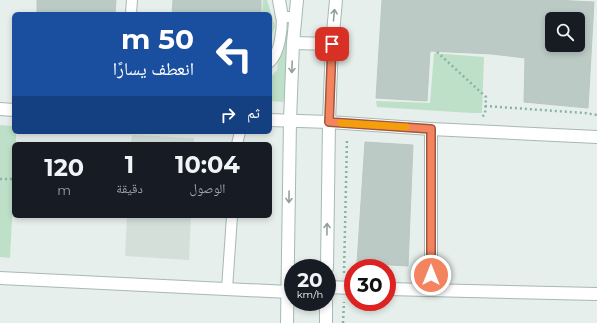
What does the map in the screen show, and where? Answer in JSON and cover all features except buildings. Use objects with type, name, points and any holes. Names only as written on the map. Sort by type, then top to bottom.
[{"type":"street","points":[[279,0],[282,18]]},
{"type":"street","points":[[288,259],[290,120],[297,0]]},
{"type":"street","points":[[327,259],[329,122],[332,44],[336,0]]},
{"type":"street","points":[[294,43],[332,44]]},
{"type":"street","points":[[0,109],[12,110]]},
{"type":"street","points":[[272,120],[597,137]]},
{"type":"street","points":[[431,129],[431,290]]},
{"type":"street","points":[[0,278],[284,292]]},
{"type":"street","points":[[396,289],[597,294]]},
{"type":"street","points":[[288,311],[288,323]]},
{"type":"street","points":[[326,311],[326,323]]},
{"type":"lane","points":[[131,12],[132,0]]},
{"type":"lane","points":[[272,60],[274,58],[282,32],[282,18],[296,17]]},
{"type":"lane","points":[[227,289],[232,218]]},
{"type":"path","points":[[437,52],[486,97],[485,114],[482,118],[474,117]]},
{"type":"path","points":[[485,106],[597,115]]},
{"type":"path","points":[[347,123],[349,259]]},
{"type":"path","points":[[0,178],[12,179]]},
{"type":"path","points":[[343,323],[345,311]]},
{"type":"shaded area","points":[[132,135],[194,138],[194,142],[131,142]]},
{"type":"shaded area","points":[[127,218],[191,218],[189,260],[125,256]]},
{"type":"green space","points":[[263,0],[267,0],[271,12],[262,12]]},
{"type":"green space","points":[[272,16],[275,26],[272,34]]},
{"type":"green space","points":[[284,29],[288,30],[286,97],[283,102],[272,101],[272,75],[277,70],[279,48]]},
{"type":"green space","points":[[434,53],[484,57],[482,113],[377,107],[376,101],[430,103]]},
{"type":"green space","points":[[0,125],[12,126],[12,134],[16,134],[16,142],[12,142],[12,218],[10,258],[0,257]]},
{"type":"slow traffic","points":[[341,123],[406,127]]},
{"type":"route","points":[[332,44],[329,122],[431,129],[431,275]]}]
